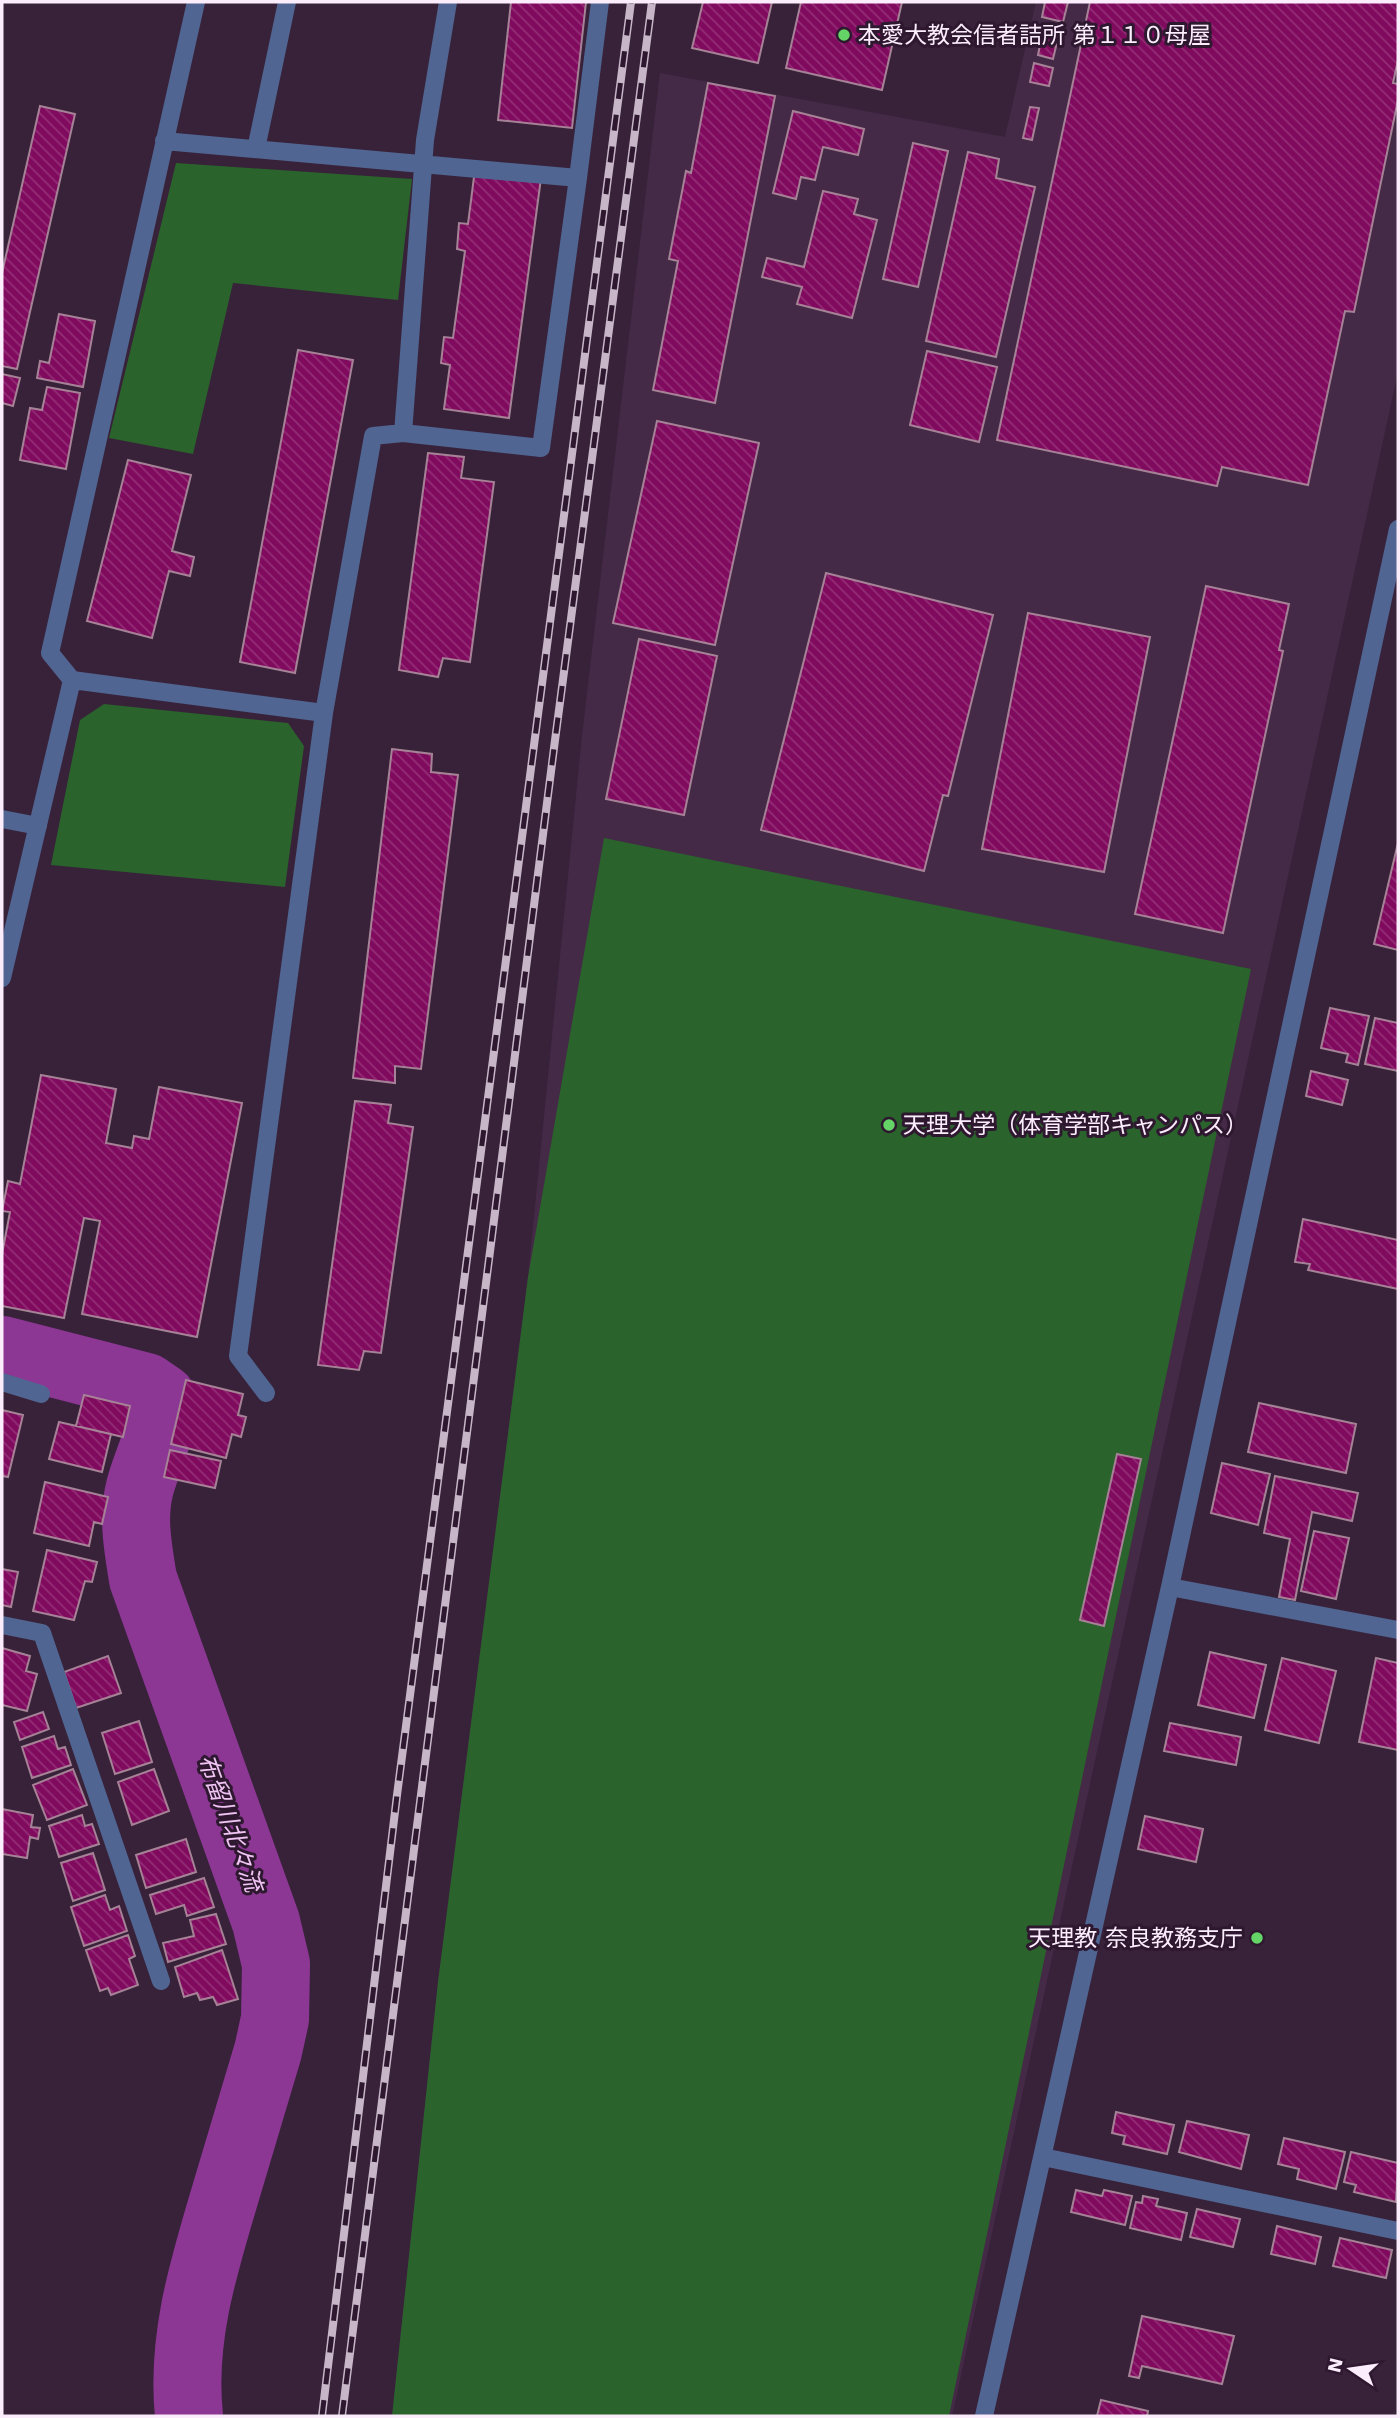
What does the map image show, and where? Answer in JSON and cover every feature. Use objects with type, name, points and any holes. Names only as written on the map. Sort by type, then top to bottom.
[{"type":"street","points":[[196,2],[50,653],[72,680],[324,713]]},
{"type":"street","points":[[256,149],[287,2]]},
{"type":"street","points":[[403,433],[425,140],[448,2]]},
{"type":"street","points":[[266,1393],[238,1356],[324,713],[373,436],[403,433],[541,447],[600,2]]},
{"type":"street","points":[[164,141],[578,178]]},
{"type":"street","points":[[984,2416],[1170,1587],[1398,529]]},
{"type":"street","points":[[2,978],[72,680]]},
{"type":"street","points":[[2,819],[38,826]]},
{"type":"street","points":[[2,1382],[41,1394]]},
{"type":"street","points":[[1170,1587],[1398,1630]]},
{"type":"street","points":[[2,1625],[42,1633],[161,1981]]},
{"type":"street","points":[[1043,2157],[1398,2231]]},
{"type":"shaded area","name":"天理大学（体育学部キャンパス）","points":[[1036,2],[1398,2],[1398,372],[952,2416],[392,2416],[438,1982],[528,1277],[582,736],[660,73],[1005,137]]},
{"type":"green space","points":[[176,163],[412,179],[398,300],[233,283],[193,454],[109,438]]},
{"type":"green space","points":[[104,704],[288,723],[304,746],[285,887],[51,865],[80,720]]},
{"type":"green space","points":[[604,838],[1251,969],[949,2416],[392,2416],[438,1982],[528,1277]]},
{"type":"building","points":[[511,2],[586,2],[572,128],[498,120]]},
{"type":"building","points":[[703,2],[772,2],[758,63],[692,48]]},
{"type":"building","name":"本愛大教会信者詰所 第１１０母屋","points":[[801,2],[902,2],[882,90],[786,68]]},
{"type":"building","points":[[1045,2],[1068,2],[1063,22],[1042,17]]},
{"type":"building","points":[[1090,2],[1398,2],[1398,60],[1393,83],[1398,84],[1398,100],[1354,312],[1345,311],[1308,485],[1222,467],[1217,486],[997,440]]},
{"type":"building","points":[[1042,35],[1058,38],[1053,59],[1038,55]]},
{"type":"building","points":[[1034,63],[1053,68],[1049,86],[1030,82]]},
{"type":"building","points":[[708,83],[775,96],[715,403],[653,390],[678,261],[669,259],[686,171],[691,173]]},
{"type":"building","points":[[40,106],[75,114],[17,369],[2,366],[2,273]]},
{"type":"building","points":[[1030,107],[1039,108],[1032,140],[1023,138]]},
{"type":"building","points":[[793,111],[864,129],[858,155],[823,147],[815,180],[801,177],[796,199],[773,193]]},
{"type":"building","points":[[913,143],[948,151],[918,287],[883,279]]},
{"type":"building","points":[[968,152],[999,159],[996,178],[1035,187],[996,357],[926,341]]},
{"type":"building","points":[[475,169],[541,178],[509,418],[444,409],[450,365],[441,363],[444,337],[453,338],[465,251],[457,249],[459,223],[468,224]]},
{"type":"building","points":[[823,191],[858,199],[854,214],[877,220],[852,318],[797,304],[802,287],[762,277],[767,258],[804,267]]},
{"type":"building","points":[[59,314],[95,321],[83,387],[37,378],[40,361],[49,363]]},
{"type":"building","points":[[298,350],[353,360],[295,673],[240,662]]},
{"type":"building","points":[[927,351],[997,367],[979,442],[910,425]]},
{"type":"building","points":[[2,374],[20,378],[13,406],[2,403]]},
{"type":"building","points":[[47,387],[80,393],[66,469],[20,460],[30,408],[42,410]]},
{"type":"building","points":[[657,421],[759,443],[715,645],[613,623]]},
{"type":"building","points":[[428,453],[464,457],[461,478],[494,482],[470,662],[443,658],[438,677],[399,670]]},
{"type":"building","points":[[128,460],[191,475],[172,551],[194,557],[190,576],[169,571],[152,638],[87,621]]},
{"type":"building","points":[[826,573],[993,615],[948,796],[943,795],[924,871],[761,830]]},
{"type":"building","points":[[1206,586],[1289,604],[1279,650],[1283,651],[1223,933],[1135,914]]},
{"type":"building","points":[[1028,613],[1150,637],[1104,872],[982,849]]},
{"type":"building","points":[[639,639],[717,656],[684,815],[606,799]]},
{"type":"building","points":[[392,749],[432,754],[431,772],[458,775],[421,1069],[395,1066],[395,1083],[353,1078]]},
{"type":"building","points":[[1398,843],[1398,950],[1374,944]]},
{"type":"building","points":[[1330,1008],[1369,1016],[1358,1065],[1346,1062],[1348,1054],[1321,1048]]},
{"type":"building","points":[[1375,1018],[1398,1023],[1398,1071],[1365,1064]]},
{"type":"building","points":[[1311,1071],[1348,1080],[1342,1105],[1306,1096]]},
{"type":"building","points":[[41,1075],[116,1089],[106,1143],[132,1148],[134,1136],[149,1139],[159,1087],[242,1103],[197,1337],[82,1314],[100,1221],[84,1218],[64,1318],[2,1306],[2,1254],[10,1212],[2,1211],[8,1181],[20,1184]]},
{"type":"building","points":[[355,1101],[391,1105],[388,1123],[413,1127],[381,1353],[364,1351],[359,1370],[318,1365]]},
{"type":"building","points":[[1303,1219],[1398,1240],[1398,1289],[1308,1270],[1310,1264],[1295,1262]]},
{"type":"building","points":[[186,1380],[243,1394],[238,1415],[246,1417],[241,1437],[232,1434],[226,1458],[171,1444]]},
{"type":"building","points":[[84,1395],[130,1406],[123,1437],[76,1426]]},
{"type":"building","points":[[1259,1403],[1356,1424],[1346,1473],[1248,1452]]},
{"type":"building","points":[[2,1410],[23,1415],[8,1477],[2,1476]]},
{"type":"building","points":[[59,1422],[111,1434],[102,1472],[49,1459]]},
{"type":"building","points":[[170,1450],[221,1461],[215,1488],[164,1477]]},
{"type":"building","points":[[1117,1454],[1141,1459],[1104,1626],[1080,1620]]},
{"type":"building","points":[[1222,1463],[1270,1474],[1258,1525],[1211,1513]]},
{"type":"building","points":[[1275,1476],[1358,1493],[1352,1521],[1312,1512],[1295,1600],[1279,1597],[1290,1539],[1264,1533]]},
{"type":"building","points":[[45,1482],[108,1497],[102,1524],[94,1522],[89,1546],[34,1533]]},
{"type":"building","points":[[1314,1531],[1349,1538],[1336,1599],[1301,1591]]},
{"type":"building","points":[[47,1550],[97,1562],[92,1582],[85,1581],[74,1620],[33,1611]]},
{"type":"building","points":[[2,1569],[18,1572],[11,1607],[2,1605]]},
{"type":"building","points":[[2,1648],[30,1656],[26,1671],[37,1674],[27,1711],[2,1705]]},
{"type":"building","points":[[1210,1652],[1266,1665],[1254,1718],[1198,1705]]},
{"type":"building","points":[[108,1656],[121,1693],[76,1708],[64,1672]]},
{"type":"building","points":[[1282,1658],[1336,1671],[1319,1743],[1265,1730]]},
{"type":"building","points":[[1376,1658],[1398,1663],[1398,1750],[1359,1742]]},
{"type":"building","points":[[43,1712],[49,1729],[20,1740],[14,1722]]},
{"type":"building","points":[[139,1721],[152,1762],[115,1774],[102,1733]]},
{"type":"building","points":[[1170,1723],[1241,1737],[1236,1765],[1164,1751]]},
{"type":"building","points":[[54,1736],[58,1749],[65,1747],[71,1765],[32,1778],[22,1747]]},
{"type":"building","points":[[73,1769],[87,1805],[47,1820],[33,1785]]},
{"type":"building","points":[[154,1769],[169,1811],[132,1825],[118,1782]]},
{"type":"building","points":[[2,1809],[33,1815],[31,1827],[40,1828],[38,1839],[30,1837],[27,1858],[2,1854]]},
{"type":"building","points":[[82,1815],[85,1826],[92,1824],[99,1844],[59,1857],[49,1826]]},
{"type":"building","points":[[1145,1816],[1203,1829],[1196,1862],[1138,1849]]},
{"type":"building","points":[[186,1839],[196,1872],[146,1888],[136,1855]]},
{"type":"building","points":[[93,1853],[105,1890],[73,1901],[61,1863]]},
{"type":"building","points":[[204,1878],[214,1907],[187,1916],[184,1905],[156,1914],[150,1895]]},
{"type":"building","points":[[105,1895],[110,1910],[119,1906],[127,1931],[84,1946],[71,1907]]},
{"type":"building","points":[[216,1914],[226,1944],[168,1962],[163,1943],[194,1936],[190,1920]]},
{"type":"building","points":[[128,1935],[135,1956],[129,1959],[138,1985],[111,1995],[108,1988],[100,1991],[86,1950]]},
{"type":"building","points":[[222,1950],[238,1999],[217,2005],[213,1997],[200,2000],[197,1993],[184,1997],[175,1967]]},
{"type":"building","points":[[1116,2112],[1174,2125],[1167,2154],[1123,2144],[1125,2136],[1112,2133]]},
{"type":"building","points":[[1187,2121],[1249,2135],[1241,2169],[1179,2152]]},
{"type":"building","points":[[1284,2138],[1345,2152],[1336,2189],[1297,2179],[1299,2169],[1278,2164]]},
{"type":"building","points":[[1351,2152],[1398,2163],[1396,2202],[1354,2192],[1356,2185],[1344,2182]]},
{"type":"building","points":[[1076,2190],[1102,2196],[1104,2190],[1132,2196],[1125,2225],[1071,2212]]},
{"type":"building","points":[[1143,2196],[1158,2199],[1156,2206],[1187,2213],[1181,2240],[1130,2228],[1136,2202],[1142,2203]]},
{"type":"building","points":[[1197,2209],[1240,2219],[1233,2247],[1190,2237]]},
{"type":"building","points":[[1277,2226],[1321,2237],[1315,2264],[1271,2254]]},
{"type":"building","points":[[1340,2238],[1392,2250],[1386,2278],[1333,2266]]},
{"type":"building","points":[[1142,2316],[1234,2336],[1222,2384],[1142,2366],[1139,2378],[1129,2376]]},
{"type":"building","points":[[1101,2400],[1148,2411],[1147,2416],[1097,2416]]},
{"type":"waterway","name":"布留川北々流","points":[[2,1350],[146,1387],[162,1398],[161,1421],[140,1487],[136,1510],[143,1579],[266,1922],[276,1964],[275,2019],[268,2051],[209,2250],[196,2304],[188,2359],[189,2416]]},
{"type":"railway","points":[[322,2416],[397,1795],[631,2]]},
{"type":"railway","points":[[342,2416],[554,748],[652,2]]},
{"type":"place","name":"本愛大教会信者詰所 第１１０母屋","points":[[844,35]]},
{"type":"place","name":"天理大学（体育学部キャンパス）","points":[[889,1125]]},
{"type":"place","name":"天理教 奈良教務支庁","points":[[1257,1938]]}]
